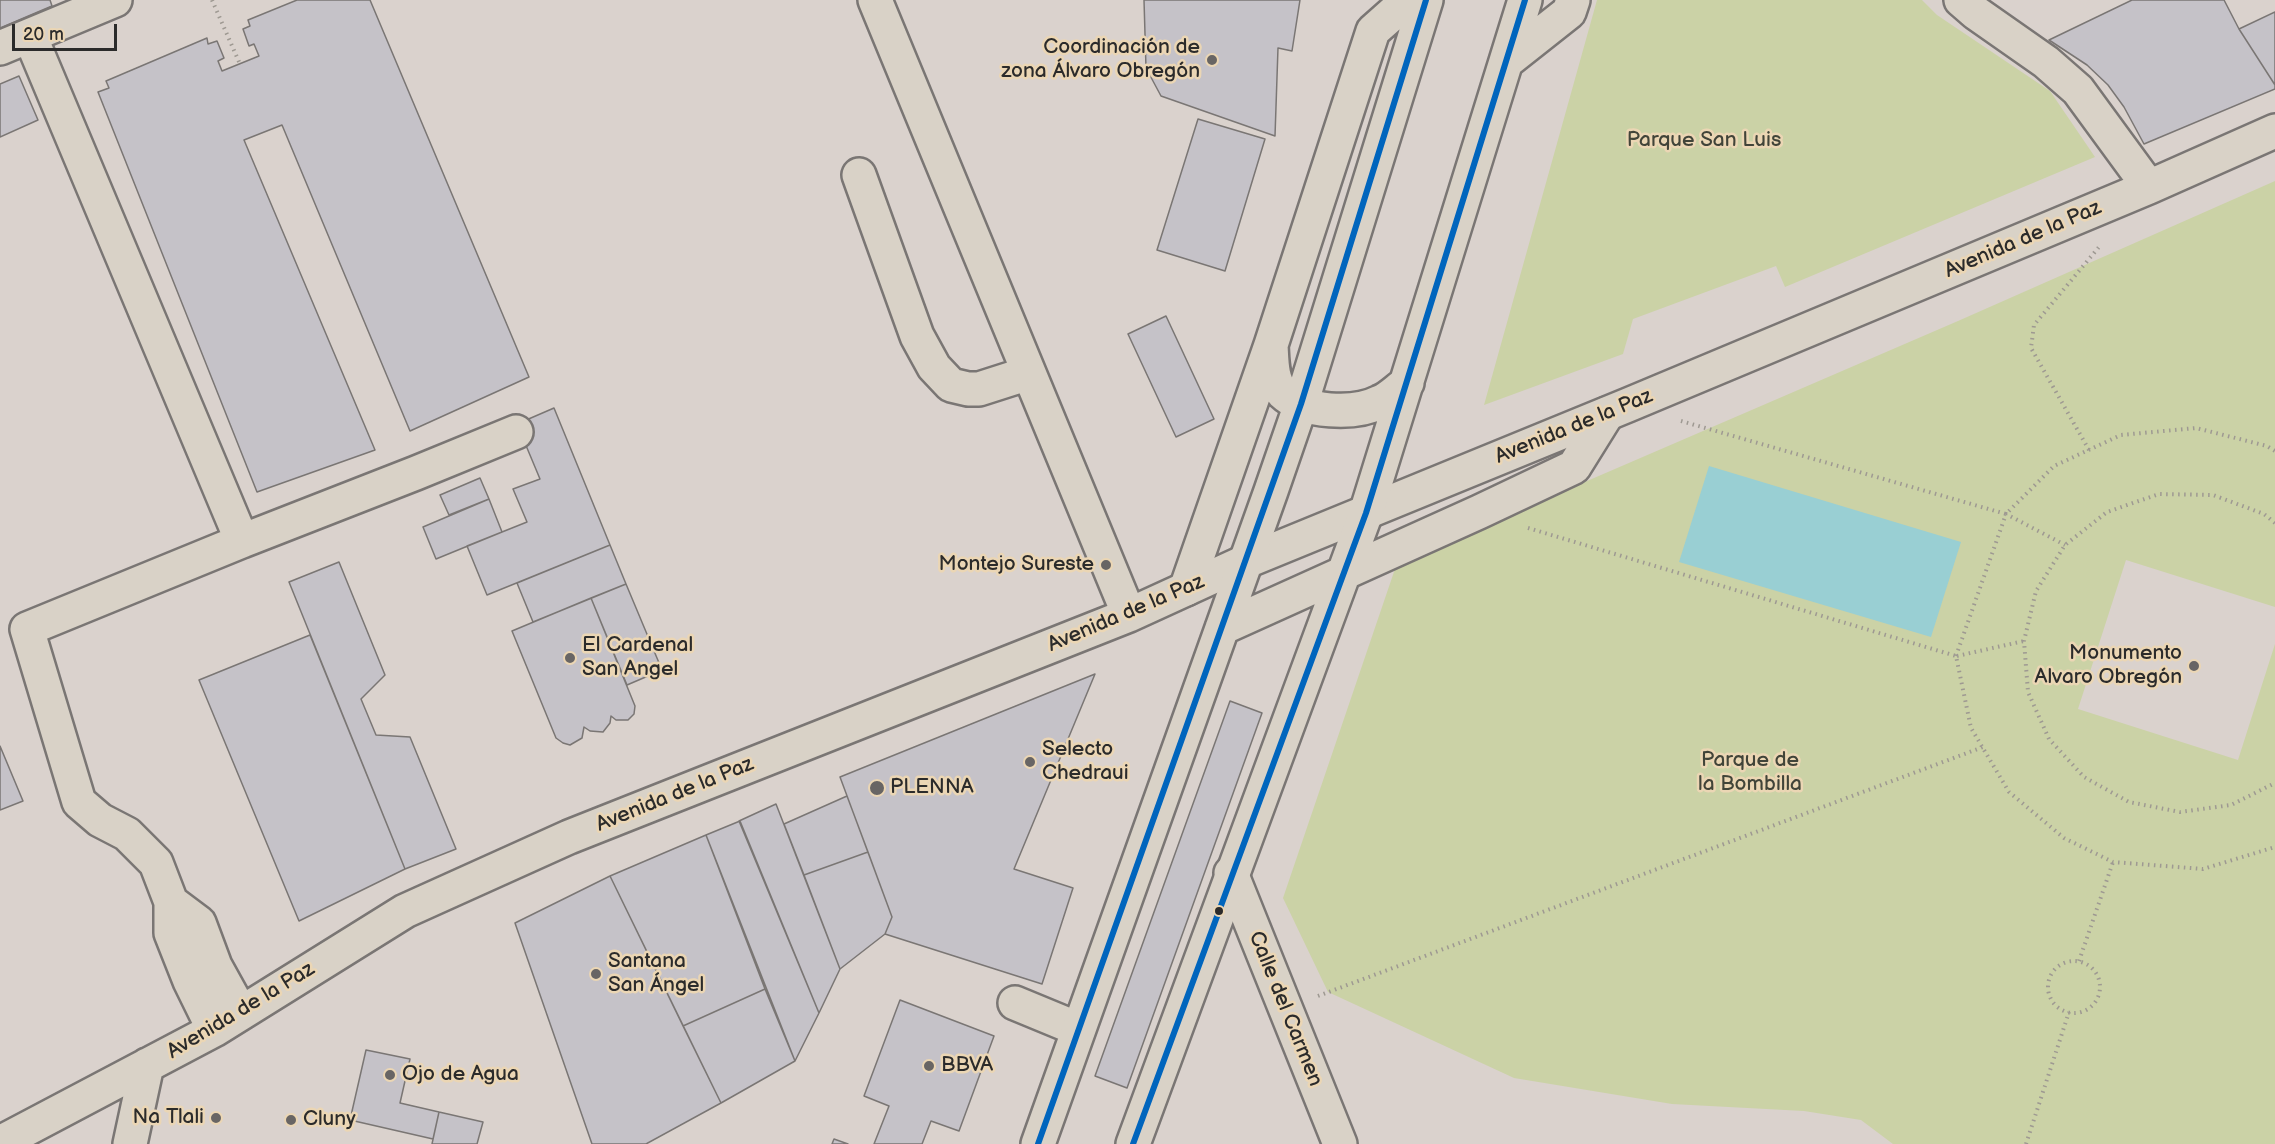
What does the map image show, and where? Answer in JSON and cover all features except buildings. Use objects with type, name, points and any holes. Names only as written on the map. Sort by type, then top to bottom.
[{"type":"main road","points":[[0,48],[115,0]]},
{"type":"main road","points":[[875,0],[1129,615]]},
{"type":"main road","points":[[1186,589],[1271,345],[1382,0]]},
{"type":"main road","points":[[1373,31],[1408,0]]},
{"type":"main road","points":[[1038,1144],[1301,404],[1426,0]]},
{"type":"main road","points":[[1133,1144],[1231,873],[1366,513],[1525,0]]},
{"type":"main road","points":[[1507,61],[1569,12],[1573,0]]},
{"type":"main road","points":[[1961,0],[2046,62],[2078,90],[2149,187]]},
{"type":"main road","points":[[30,36],[242,541]]},
{"type":"main road","name":"Avenida de la Paz","points":[[0,1143],[214,1030],[405,911],[569,837],[1129,615],[1247,561],[2149,187],[2275,130]]},
{"type":"main road","points":[[859,175],[917,336],[933,367],[951,385],[969,389],[979,389],[1029,373]]},
{"type":"main road","points":[[1271,345],[1273,372],[1282,392],[1301,404],[1335,411],[1358,408],[1380,402],[1407,383]]},
{"type":"main road","points":[[1222,628],[1574,467],[1617,409]]},
{"type":"main road","points":[[214,1030],[190,981],[171,933],[171,902],[156,863],[127,834],[100,820],[79,802],[27,630],[242,541],[516,432]]},
{"type":"main road","name":"Calle del Carmen","points":[[1231,873],[1340,1144]]},
{"type":"main road","points":[[171,902],[199,923],[215,966],[241,1013]]},
{"type":"main road","points":[[1015,1003],[1078,1029]]},
{"type":"main road","points":[[130,1144],[147,1065]]},
{"type":"path","points":[[212,0],[240,64]]},
{"type":"path","points":[[2089,450],[2031,348],[2034,325],[2105,239]]},
{"type":"path","points":[[1617,409],[2006,514],[2065,545]]},
{"type":"path","points":[[2275,451],[2268,446],[2196,428],[2121,435],[2054,466],[2006,514],[1956,656],[1971,728],[2009,792],[2064,838],[2113,862],[2202,869],[2275,848]]},
{"type":"path","points":[[2275,523],[2264,514],[2212,495],[2159,494],[2107,512],[2065,545],[2036,591],[2024,641],[2028,692],[2049,739],[2084,777],[2129,802],[2180,812],[2231,805],[2275,783]]},
{"type":"path","points":[[1479,512],[1956,656],[2024,641]]},
{"type":"path","points":[[1284,1008],[1983,747]]},
{"type":"path","points":[[2079,961],[2113,862]]},
{"type":"path","points":[[2069,961],[2079,961],[2089,965],[2096,972],[2100,982],[2100,992],[2096,1002],[2089,1009],[2079,1013],[2069,1012],[2059,1009],[2052,1001],[2048,992],[2048,981],[2052,972],[2060,965],[2069,961]]},
{"type":"path","points":[[2026,1144],[2069,1012]]},
{"type":"green space","name":"Parque San Luis","points":[[1597,0],[1922,0],[1937,15],[2050,91],[2095,157],[1785,287],[1776,266],[1633,319],[1623,354],[1484,405]]},
{"type":"green space","name":"Parque de la Bombilla","points":[[2275,181],[2275,607],[2126,560],[2078,709],[2238,760],[2275,644],[2275,1144],[1893,1144],[1861,1120],[1804,1111],[1672,1104],[1514,1078],[1328,992],[1283,898],[1397,563],[1958,321]]},
{"type":"water","points":[[1709,466],[1961,542],[1931,637],[1679,562]]},
{"type":"transit line","points":[[1038,1144],[1301,404],[1426,0]]},
{"type":"transit line","points":[[1133,1144],[1366,513],[1525,0]]},
{"type":"place","name":"Coordinación de zona Álvaro Obregón","points":[[1212,60]]},
{"type":"place","name":"Montejo Sureste","points":[[1106,565]]},
{"type":"place","name":"El Cardenal San Angel","points":[[570,658]]},
{"type":"place","name":"Monumento Alvaro Obregón","points":[[2194,666]]},
{"type":"place","name":"Selecto Chedraui","points":[[1030,762]]},
{"type":"place","name":"PLENNA","points":[[877,788]]},
{"type":"place","name":"Santana San Ángel","points":[[596,974]]},
{"type":"place","name":"BBVA","points":[[929,1066]]},
{"type":"place","name":"Ojo de Agua","points":[[390,1075]]},
{"type":"place","name":"Na Tlali","points":[[216,1118]]},
{"type":"place","name":"Cluny","points":[[291,1120]]}]
